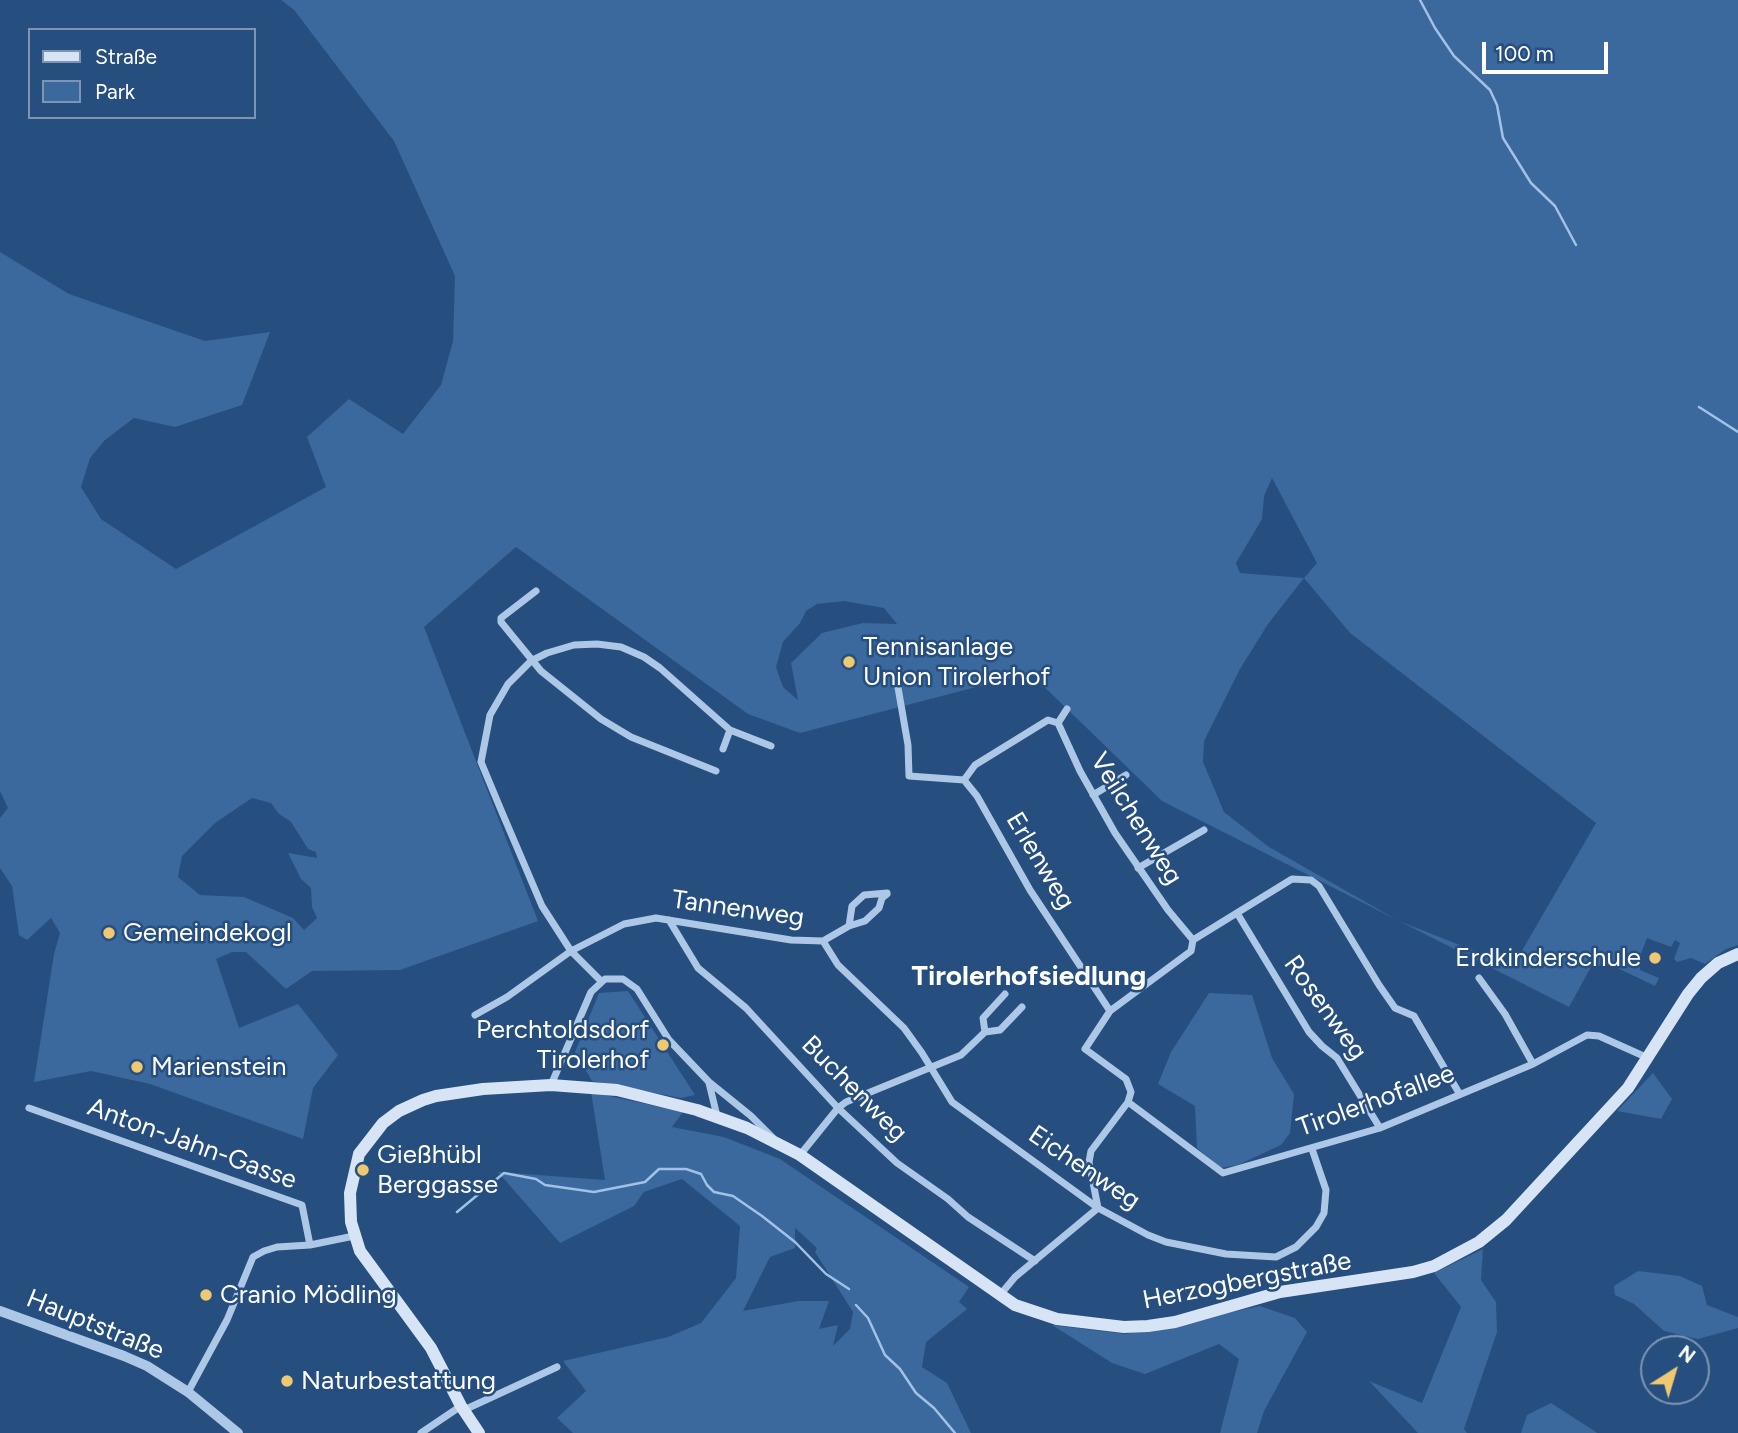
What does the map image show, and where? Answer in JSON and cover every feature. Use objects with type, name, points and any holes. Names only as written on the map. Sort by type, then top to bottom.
[{"type":"main road","name":"Herzogbergstraße","points":[[354,1236],[350,1193],[359,1154],[383,1123],[399,1111],[436,1096],[504,1087],[551,1085],[627,1092],[717,1116],[775,1141],[800,1155],[999,1296],[1023,1308],[1057,1319],[1124,1327],[1175,1322],[1280,1292],[1390,1277],[1434,1266],[1479,1242],[1506,1220],[1628,1088],[1688,994],[1702,978],[1718,963],[1738,954]]},
{"type":"main road","points":[[354,1236],[369,1265],[431,1348],[462,1408],[479,1433]]},
{"type":"street","points":[[536,591],[501,618],[501,622],[531,661],[611,725],[654,747],[716,771]]},
{"type":"street","points":[[601,981],[571,951],[542,906],[481,762],[490,715],[508,684],[531,661],[547,653],[574,645],[621,647],[660,668],[730,730],[771,746]]},
{"type":"street","points":[[896,676],[908,745],[909,776],[964,780],[975,765],[1048,720],[1058,723],[1067,709]]},
{"type":"street","name":"Veilchenweg","points":[[1058,723],[1093,796],[1138,868],[1193,940]]},
{"type":"street","points":[[723,749],[730,730]]},
{"type":"street","points":[[1093,796],[1126,775]]},
{"type":"street","name":"Erlenweg","points":[[964,780],[977,796],[1030,890],[1110,1011]]},
{"type":"street","points":[[1138,868],[1204,830]]},
{"type":"street","points":[[999,1296],[1015,1277],[1098,1208],[1089,1162],[1091,1151],[1128,1102],[1131,1092],[1126,1079],[1085,1049],[1110,1011],[1191,951],[1193,940],[1292,878],[1311,880],[1319,886],[1395,1008],[1414,1016],[1459,1093]]},
{"type":"street","name":"Tannenweg","points":[[475,1015],[507,997],[571,951],[624,924],[656,918],[791,940],[823,941],[849,926],[865,921],[879,908],[887,893],[864,895],[852,906],[849,926]]},
{"type":"street","name":"Rosenweg","points":[[1237,913],[1309,1032],[1337,1058],[1380,1128]]},
{"type":"street","name":"Buchenweg","points":[[669,920],[698,968],[746,1008],[838,1108],[897,1163],[948,1199],[968,1217],[1035,1261]]},
{"type":"street","name":"Eichenweg","points":[[823,941],[838,965],[904,1028],[952,1102],[1098,1208],[1166,1242],[1226,1254],[1276,1257],[1296,1247],[1317,1227],[1324,1213],[1326,1190],[1312,1149]]},
{"type":"street","points":[[551,1085],[591,992],[601,981],[614,977],[631,983],[669,1040],[709,1082],[751,1116],[775,1141]]},
{"type":"street","points":[[1479,978],[1505,1014],[1533,1064]]},
{"type":"street","points":[[985,1032],[983,1018],[1006,994]]},
{"type":"street","points":[[800,1155],[838,1108],[961,1055],[985,1032],[1000,1030],[1021,1007]]},
{"type":"street","name":"Tirolerhofallee","points":[[1128,1102],[1223,1173],[1380,1128],[1533,1064],[1587,1035],[1593,1035],[1648,1058]]},
{"type":"street","points":[[709,1082],[717,1116]]},
{"type":"street","name":"Anton-Jahn-Gasse","points":[[29,1108],[302,1205],[310,1245]]},
{"type":"street","points":[[188,1392],[227,1320],[253,1257],[277,1247],[310,1245],[354,1236]]},
{"type":"street","name":"Hauptstraße","points":[[0,1311],[147,1366],[188,1392],[238,1433]]},
{"type":"street","points":[[421,1433],[462,1408],[557,1367]]},
{"type":"green space","points":[[281,0],[1738,0],[1738,945],[1726,949],[1705,964],[1691,958],[1677,962],[1674,959],[1680,943],[1675,940],[1671,947],[1647,938],[1639,959],[1640,970],[1659,978],[1655,986],[1609,964],[1591,967],[1569,1007],[1399,921],[1513,966],[1596,823],[1350,633],[1304,578],[1268,624],[1240,669],[1204,741],[1203,762],[1224,812],[1269,847],[1398,921],[1162,801],[1030,673],[800,733],[748,714],[516,547],[424,627],[538,921],[400,970],[312,971],[286,989],[246,952],[232,952],[216,959],[239,1028],[298,1004],[338,1055],[313,1088],[303,1139],[150,1084],[91,1071],[34,1082],[54,954],[60,933],[51,918],[27,940],[19,935],[12,886],[0,868],[0,818],[8,808],[0,791],[0,252],[69,294],[205,341],[270,332],[242,405],[175,427],[134,418],[105,440],[90,458],[81,487],[101,519],[176,569],[326,487],[307,437],[349,399],[403,434],[441,385],[453,341],[455,276],[394,141],[294,10]],"holes":[[[1272,478],[1317,563],[1304,578],[1240,573],[1236,563],[1262,519],[1264,496]],[[844,601],[884,608],[897,624],[863,623],[822,633],[791,663],[798,700],[783,687],[776,667],[783,642],[800,623],[806,611],[817,604]],[[252,798],[271,803],[278,813],[291,822],[308,849],[316,852],[317,858],[288,853],[301,879],[311,888],[312,907],[317,918],[304,930],[293,918],[244,897],[200,895],[178,877],[182,856],[215,823]]]},
{"type":"green space","points":[[628,991],[695,1095],[681,1098],[592,1081],[575,1052],[599,993]]},
{"type":"green space","points":[[1209,993],[1252,995],[1272,1058],[1294,1094],[1290,1133],[1281,1145],[1238,1165],[1220,1168],[1197,1148],[1195,1106],[1158,1084],[1171,1052]]},
{"type":"green space","points":[[1653,1073],[1672,1099],[1661,1119],[1617,1111]]},
{"type":"green space","points":[[591,1092],[683,1112],[672,1127],[724,1137],[780,1159],[969,1287],[959,1302],[967,1309],[926,1342],[922,1367],[947,1383],[971,1433],[573,1433],[557,1418],[586,1391],[563,1361],[668,1337],[701,1323],[736,1278],[740,1226],[682,1179],[644,1192],[634,1206],[560,1243],[498,1172],[605,1180]],"holes":[[[795,1228],[817,1248],[815,1252],[853,1312],[850,1329],[833,1346],[838,1325],[819,1329],[829,1301],[798,1301],[743,1311],[770,1257],[795,1248]]]},
{"type":"green space","points":[[1483,1249],[1481,1280],[1496,1302],[1497,1332],[1464,1429],[1467,1433],[1418,1433],[1369,1381],[1422,1403],[1461,1307],[1434,1273]]},
{"type":"green space","points":[[1638,1271],[1680,1276],[1702,1286],[1707,1305],[1738,1317],[1738,1328],[1710,1336],[1681,1335],[1664,1331],[1634,1304],[1615,1295],[1614,1286]]},
{"type":"green space","points":[[1260,1306],[1295,1318],[1307,1332],[1264,1411],[1257,1433],[1220,1433],[1239,1359],[1219,1344],[1145,1374],[1112,1363],[1052,1325],[1126,1334]]},
{"type":"green space","points":[[1551,1403],[1597,1433],[1521,1433],[1527,1415]]},
{"type":"waterway","points":[[1420,0],[1454,56],[1490,90],[1497,105],[1503,138],[1531,183],[1555,206],[1576,245]]},
{"type":"waterway","points":[[1699,407],[1738,432]]},
{"type":"waterway","points":[[457,1212],[504,1173],[536,1179],[545,1185],[594,1192],[645,1182],[659,1169],[686,1169],[701,1174],[714,1192],[733,1196],[762,1216],[795,1242],[826,1274],[849,1289]]},
{"type":"waterway","points":[[856,1305],[868,1318],[885,1355],[900,1369],[916,1393],[934,1408],[955,1433]]},
{"type":"place","name":"Tennisanlage Union Tirolerhof","points":[[849,662]]},
{"type":"place","name":"Gemeindekogl","points":[[109,933]]},
{"type":"place","name":"Erdkinderschule","points":[[1655,958]]},
{"type":"place","name":"Perchtoldsdorf Tirolerhof","points":[[663,1045]]},
{"type":"place","name":"Marienstein","points":[[137,1067]]},
{"type":"place","name":"Gießhübl Berggasse","points":[[363,1170]]},
{"type":"place","name":"Cranio Mödling","points":[[206,1295]]},
{"type":"place","name":"Naturbestattung","points":[[287,1381]]},
{"type":"district","name":"Tirolerhofsiedlung","points":[[1029,977]]}]
